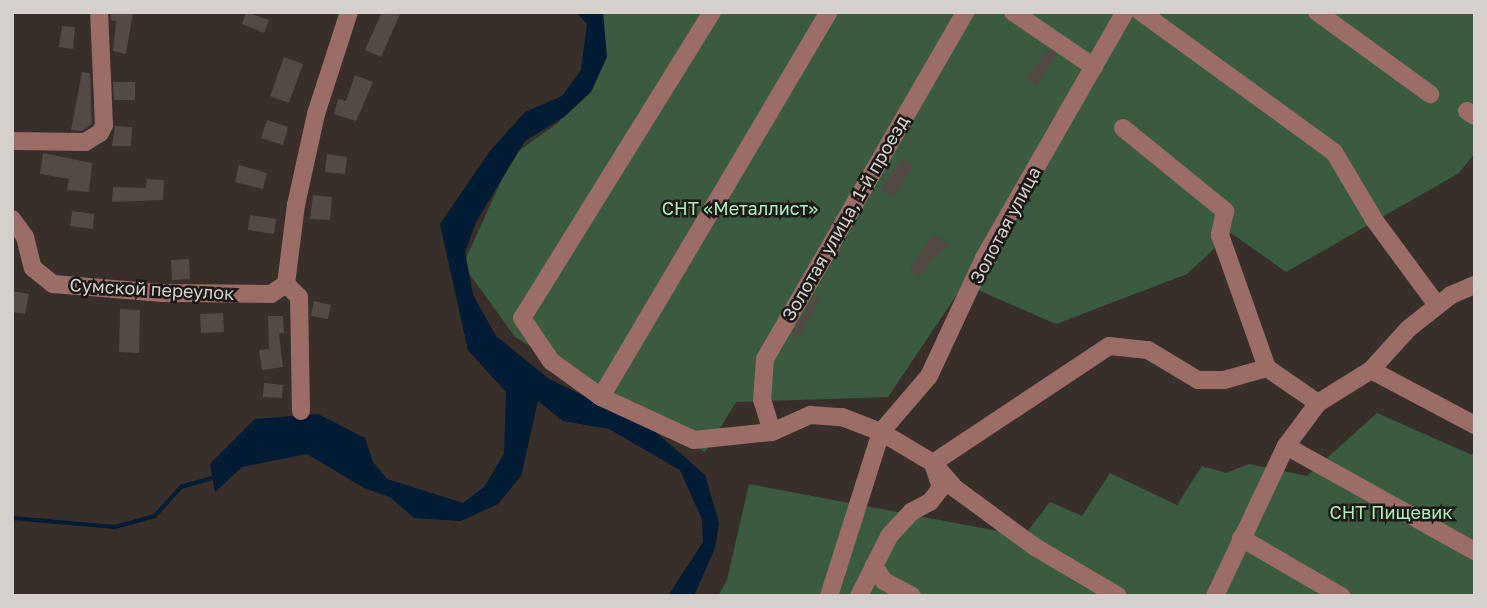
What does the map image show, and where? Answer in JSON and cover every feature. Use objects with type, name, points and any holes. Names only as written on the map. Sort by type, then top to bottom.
[{"type":"street","points":[[12,141],[85,142],[100,133],[104,125],[99,12]]},
{"type":"street","points":[[301,411],[299,297],[286,284],[296,205],[316,114],[349,12]]},
{"type":"street","points":[[712,12],[522,318],[551,361],[601,397],[694,440],[772,432],[810,415],[842,418],[881,432],[933,463],[956,489],[1035,547],[1118,596]]},
{"type":"street","points":[[601,397],[829,12]]},
{"type":"street","name":"Золотая улица, 1-й проезд","points":[[772,432],[762,400],[765,359],[965,12]]},
{"type":"street","points":[[1013,12],[1094,67]]},
{"type":"street","name":"Золотая улица","points":[[881,432],[929,376],[984,258],[1125,12]]},
{"type":"street","points":[[1141,12],[1334,152],[1361,193],[1375,221],[1437,305]]},
{"type":"street","points":[[1317,12],[1430,94]]},
{"type":"street","points":[[1123,128],[1225,211],[1220,235],[1267,368],[1318,403]]},
{"type":"street","name":"Сумской переулок","points":[[12,219],[25,237],[33,268],[53,284],[163,293],[271,294],[286,284]]},
{"type":"street","points":[[1215,596],[1286,446],[1318,403],[1371,370],[1408,329],[1437,305],[1475,285]]},
{"type":"street","points":[[933,463],[1109,346],[1148,350],[1198,380],[1224,380],[1267,368]]},
{"type":"street","points":[[1371,370],[1475,425]]},
{"type":"street","points":[[829,596],[881,432]]},
{"type":"street","points":[[1286,446],[1475,551]]},
{"type":"street","points":[[859,596],[889,536],[941,488],[933,463]]},
{"type":"street","points":[[1241,538],[1341,596]]},
{"type":"street","points":[[874,566],[884,582],[912,596]]},
{"type":"green space","name":"СНТ «Металлист»","points":[[593,12],[1475,12],[1475,153],[1459,173],[1286,272],[1231,233],[1187,274],[1056,324],[964,284],[888,397],[736,402],[705,452],[515,337],[463,265],[513,155],[558,123],[597,73]]},
{"type":"green space","name":"СНТ Пищевик","points":[[1377,413],[1472,455],[1475,448],[1475,596],[718,596],[727,580],[749,484],[1024,536],[1050,502],[1082,516],[1110,473],[1177,505],[1202,466],[1226,473],[1249,464],[1307,476]]},
{"type":"water","points":[[576,12],[603,12],[607,57],[591,92],[564,117],[525,141],[476,222],[465,252],[473,295],[496,336],[549,379],[652,429],[705,475],[719,523],[715,548],[694,596],[668,596],[703,542],[702,519],[680,470],[609,429],[563,421],[538,401],[521,476],[498,504],[461,521],[414,518],[390,497],[364,488],[307,454],[242,467],[215,492],[210,464],[255,419],[318,414],[365,438],[373,462],[387,479],[463,503],[484,487],[504,454],[506,392],[468,350],[440,224],[490,151],[525,112],[562,96],[581,70],[587,24]]},
{"type":"building","points":[[110,12],[133,12],[126,54],[113,51],[116,21],[111,20]]},
{"type":"building","points":[[246,12],[269,20],[264,33],[242,24]]},
{"type":"building","points":[[382,12],[401,12],[381,57],[365,50]]},
{"type":"building","points":[[62,26],[75,27],[73,49],[59,47]]},
{"type":"building","points":[[1047,49],[1056,55],[1036,85],[1027,79]]},
{"type":"building","points":[[284,57],[303,64],[289,103],[270,96]]},
{"type":"building","points":[[82,72],[90,73],[92,124],[82,131],[71,130]]},
{"type":"building","points":[[355,75],[373,82],[356,121],[334,114],[338,99],[346,101]]},
{"type":"building","points":[[113,82],[135,82],[135,100],[114,100]]},
{"type":"building","points":[[267,120],[288,127],[283,145],[261,138]]},
{"type":"building","points":[[115,126],[132,127],[131,146],[112,146]]},
{"type":"building","points":[[43,153],[92,163],[89,192],[67,190],[69,179],[40,174]]},
{"type":"building","points":[[327,154],[347,157],[345,174],[325,172]]},
{"type":"building","points":[[902,158],[914,165],[893,197],[881,189]]},
{"type":"building","points":[[239,165],[267,173],[263,189],[235,182]]},
{"type":"building","points":[[147,179],[164,180],[163,200],[112,202],[113,187],[146,188]]},
{"type":"building","points":[[313,195],[332,197],[330,220],[310,219]]},
{"type":"building","points":[[72,211],[94,214],[93,229],[70,226]]},
{"type":"building","points":[[250,215],[276,219],[274,234],[248,230]]},
{"type":"building","points":[[934,234],[949,243],[919,277],[909,269]]},
{"type":"building","points":[[189,259],[190,279],[172,280],[171,260]]},
{"type":"building","points":[[12,291],[29,294],[25,314],[12,312]]},
{"type":"building","points":[[814,296],[820,300],[798,338],[792,334]]},
{"type":"building","points":[[314,301],[331,305],[328,319],[311,316]]},
{"type":"building","points":[[120,309],[140,310],[139,353],[119,352]]},
{"type":"building","points":[[223,313],[224,332],[201,333],[200,314]]},
{"type":"building","points":[[268,316],[283,316],[284,333],[279,333],[283,367],[262,370],[259,350],[269,349]]},
{"type":"building","points":[[264,383],[283,385],[282,398],[263,397]]},
{"type":"waterway","points":[[12,518],[115,527],[155,516],[181,487],[212,478]]}]
